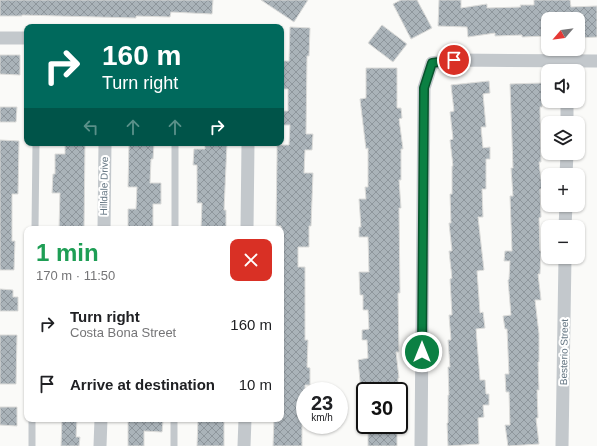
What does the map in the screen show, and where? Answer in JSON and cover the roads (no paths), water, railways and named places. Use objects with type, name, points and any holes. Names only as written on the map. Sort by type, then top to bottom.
[{"type":"street","points":[[0,38],[24,38]]},
{"type":"street","points":[[422,446],[424,88],[432,63],[454,60],[541,65]]},
{"type":"street","points":[[580,64],[597,61]]},
{"type":"street","name":"Hilldale Drive","points":[[104,226],[105,146]]},
{"type":"street","points":[[247,226],[248,146]]},
{"type":"street","name":"Besterio Street","points":[[562,446],[565,264]]},
{"type":"street","points":[[100,446],[101,422]]},
{"type":"street","points":[[244,446],[245,422]]},
{"type":"lane","points":[[35,226],[36,146]]},
{"type":"lane","points":[[175,146],[175,226]]},
{"type":"lane","points":[[32,422],[32,446]]},
{"type":"lane","points":[[174,422],[174,446]]}]
